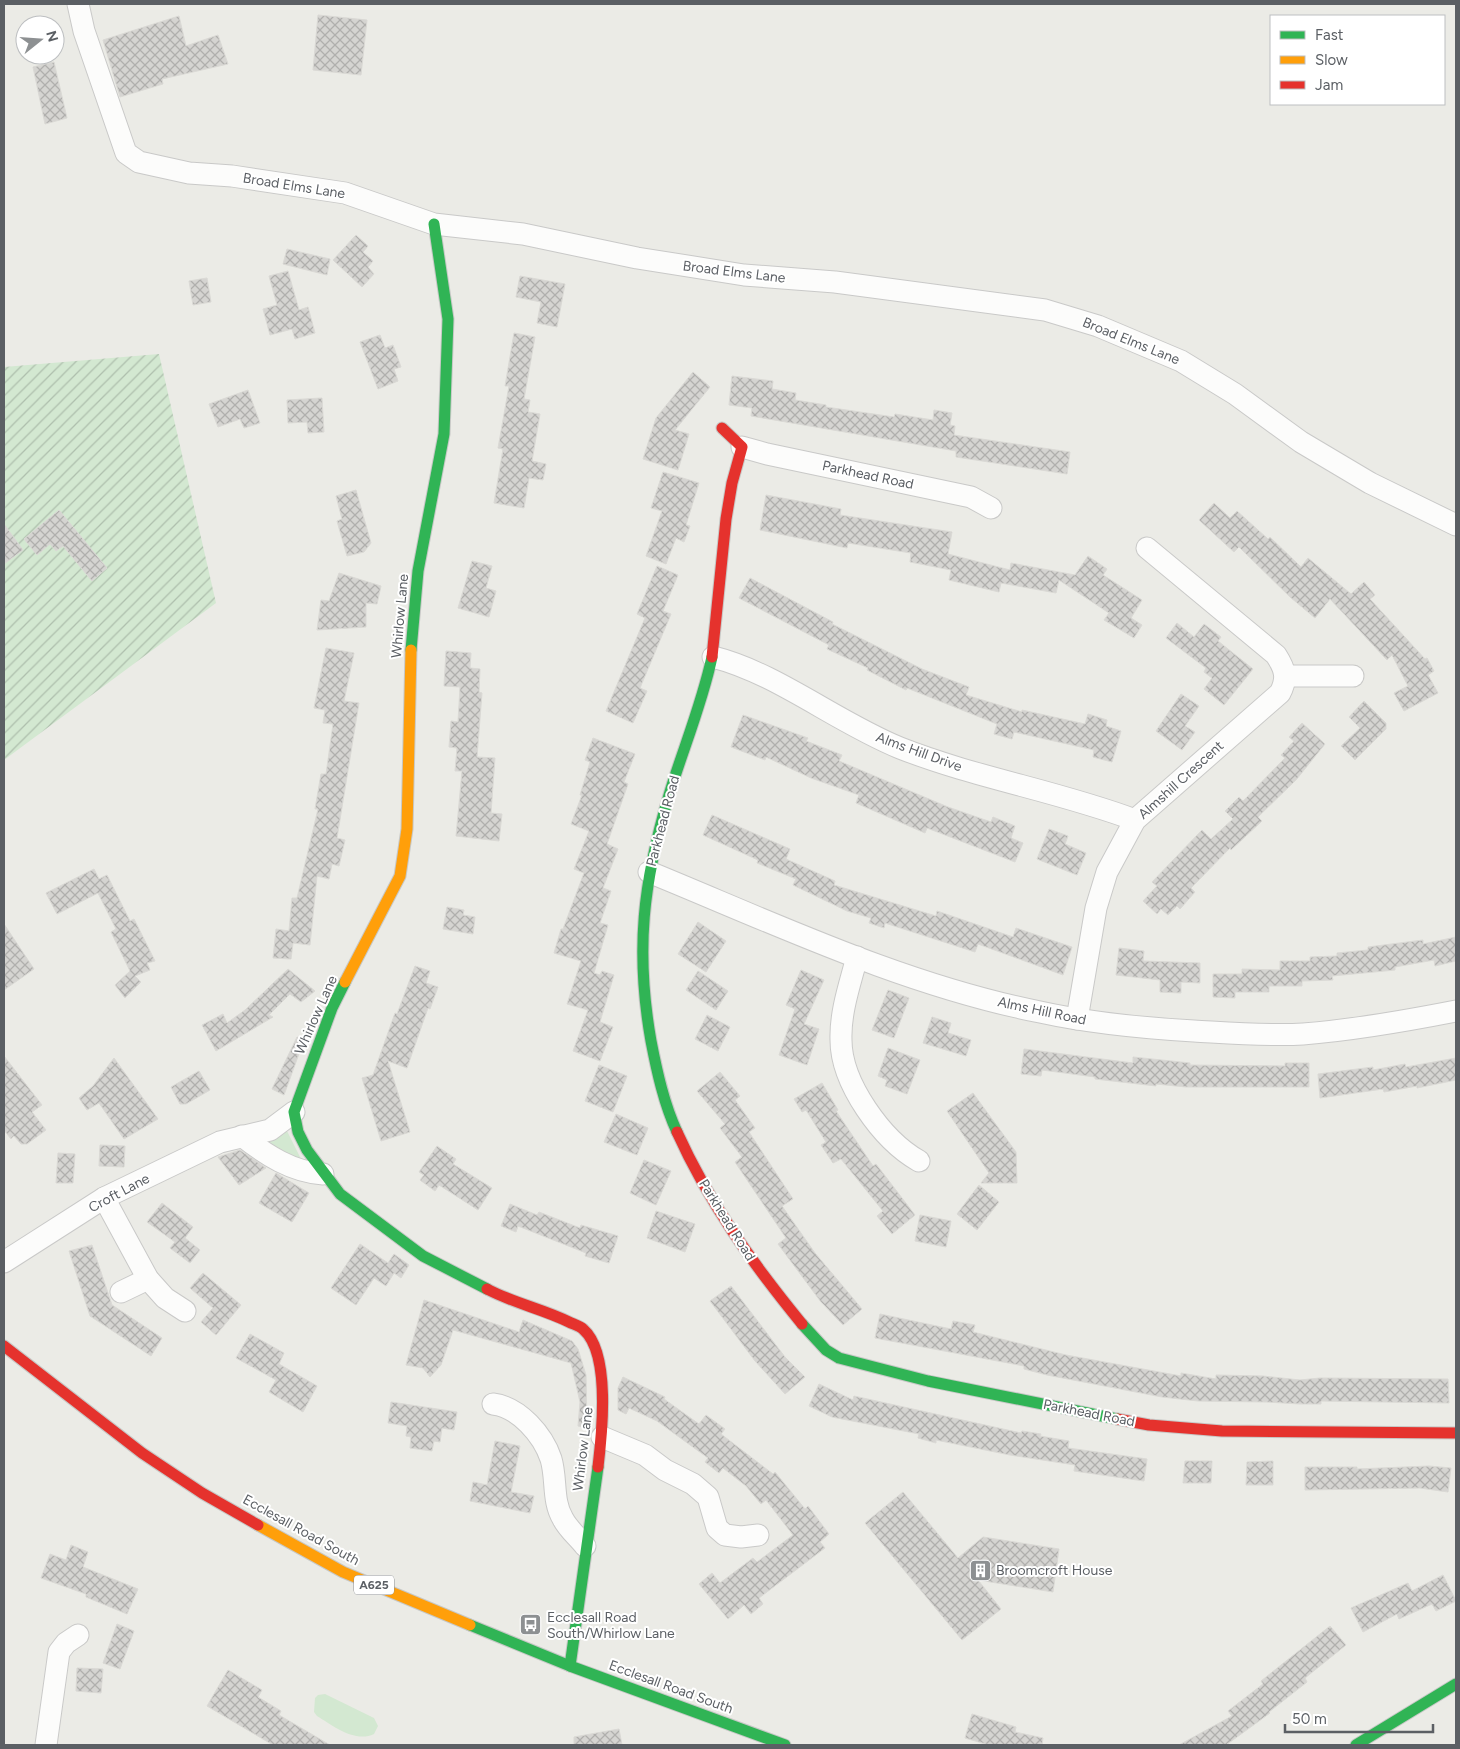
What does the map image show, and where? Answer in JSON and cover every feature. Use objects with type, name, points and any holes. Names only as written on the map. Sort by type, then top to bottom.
[{"type":"street","name":"Broad Elms Lane","points":[[78,4],[84,31],[126,153],[138,162],[189,173],[232,176],[345,193],[434,224],[523,234],[637,258],[744,275],[835,282],[1045,310],[1089,323],[1181,361],[1236,394],[1302,442],[1370,483],[1456,525]]},
{"type":"street","name":"Whirlow Lane","points":[[434,224],[448,319],[444,434],[418,571],[411,627],[407,829],[400,876],[332,1008],[294,1112],[298,1132],[323,1174],[340,1194],[423,1256],[491,1291],[557,1316],[583,1329],[592,1342],[601,1372],[604,1397],[602,1437],[585,1546],[570,1666]]},
{"type":"street","points":[[722,428],[742,447]]},
{"type":"street","name":"Parkhead Road","points":[[991,508],[971,497],[742,447],[728,503],[713,657],[703,696],[684,748],[649,872],[643,908],[642,949],[644,986],[651,1045],[664,1096],[685,1149],[708,1193],[741,1245],[777,1294],[826,1350],[839,1358],[928,1381],[1149,1425],[1222,1431],[1456,1433]]},
{"type":"street","points":[[1148,548],[1276,655],[1284,667],[1286,676],[1353,676]]},
{"type":"street","name":"Alms Hill Drive","points":[[713,657],[739,664],[852,726],[901,748],[963,769],[1100,806],[1135,820]]},
{"type":"street","name":"Almshill Crescent","points":[[1077,1019],[1096,908],[1107,872],[1135,820],[1280,693],[1286,676]]},
{"type":"street","name":"Alms Hill Road","points":[[649,872],[856,957],[978,996],[1038,1012],[1077,1019],[1158,1029],[1238,1034],[1301,1034],[1373,1027],[1456,1011]]},
{"type":"street","points":[[856,957],[842,1019],[840,1041],[842,1056],[865,1109],[877,1126],[904,1153],[919,1161]]},
{"type":"street","name":"Croft Lane","points":[[4,1262],[104,1198],[220,1142],[270,1130],[294,1112]]},
{"type":"street","points":[[242,1136],[266,1155],[306,1172],[323,1174]]},
{"type":"street","points":[[104,1198],[148,1279],[165,1298],[185,1311]]},
{"type":"street","points":[[121,1292],[148,1279]]},
{"type":"street","name":"Ecclesall Road South","points":[[4,1346],[142,1453],[218,1502],[343,1572],[570,1666],[786,1745]]},
{"type":"street","points":[[493,1404],[502,1405],[527,1421],[541,1442],[550,1459],[556,1500],[563,1519],[585,1546]]},
{"type":"street","points":[[602,1437],[645,1455],[665,1470],[694,1484],[708,1497],[717,1528],[725,1535],[741,1537],[758,1535]]},
{"type":"street","points":[[46,1745],[58,1652],[66,1643],[78,1635]]},
{"type":"street","points":[[1356,1745],[1456,1684]]},
{"type":"green space","points":[[159,354],[216,603],[4,760],[4,367]]},
{"type":"green space","points":[[285,1127],[302,1161],[266,1146]]},
{"type":"green space","points":[[325,1694],[374,1718],[378,1726],[374,1734],[367,1736],[352,1735],[317,1716],[314,1712],[315,1698],[318,1695]]},
{"type":"building","points":[[318,15],[367,20],[361,75],[313,70]]},
{"type":"building","points":[[179,16],[186,46],[218,35],[228,64],[162,79],[163,84],[120,97],[103,40]]},
{"type":"building","points":[[55,65],[67,118],[45,124],[33,67]]},
{"type":"building","points":[[356,235],[368,246],[363,252],[373,261],[368,267],[374,274],[362,287],[333,260]]},
{"type":"building","points":[[287,249],[330,259],[327,275],[283,264]]},
{"type":"building","points":[[288,271],[299,310],[308,307],[315,333],[295,339],[292,329],[270,335],[263,309],[277,305],[269,276]]},
{"type":"building","points":[[520,276],[565,284],[557,327],[537,323],[541,302],[516,297]]},
{"type":"building","points":[[207,278],[211,302],[193,305],[189,281]]},
{"type":"building","points":[[514,333],[535,337],[524,399],[530,400],[528,412],[540,414],[532,461],[546,464],[543,480],[529,478],[524,508],[494,503],[503,449],[498,448],[509,386],[505,386]]},
{"type":"building","points":[[380,335],[385,348],[393,345],[401,367],[394,369],[398,381],[378,389],[360,342]]},
{"type":"building","points":[[693,372],[710,387],[675,430],[689,434],[678,470],[643,459],[656,418]]},
{"type":"building","points":[[732,376],[773,381],[772,389],[796,393],[795,400],[826,405],[826,407],[894,417],[895,414],[933,420],[934,410],[952,413],[950,425],[955,426],[954,435],[1070,452],[1067,474],[956,457],[956,451],[751,416],[752,408],[729,405]]},
{"type":"building","points":[[248,390],[260,423],[244,428],[240,419],[218,427],[209,404]]},
{"type":"building","points":[[322,398],[324,432],[308,433],[307,422],[288,423],[287,400]]},
{"type":"building","points":[[663,472],[699,483],[686,525],[690,526],[684,542],[676,538],[666,564],[646,556],[662,511],[651,508]]},
{"type":"building","points":[[356,490],[371,543],[364,552],[347,556],[337,521],[342,519],[336,496]]},
{"type":"building","points":[[766,495],[841,509],[840,515],[952,532],[948,554],[1010,570],[1011,563],[1075,575],[1088,556],[1107,569],[1103,575],[1142,600],[1131,618],[1142,625],[1134,638],[1104,620],[1109,613],[1059,580],[1056,593],[1001,583],[999,592],[949,580],[951,570],[910,562],[911,553],[848,543],[847,548],[760,530]]},
{"type":"building","points":[[1214,503],[1230,518],[1237,511],[1268,539],[1270,537],[1301,567],[1308,558],[1351,594],[1364,582],[1375,595],[1370,599],[1425,659],[1427,658],[1434,671],[1428,675],[1438,693],[1404,711],[1394,693],[1408,686],[1392,655],[1387,660],[1330,599],[1315,618],[1290,597],[1239,547],[1234,552],[1199,520]]},
{"type":"building","points":[[59,510],[107,568],[92,581],[63,546],[56,551],[50,544],[37,555],[24,539]]},
{"type":"building","points":[[4,524],[23,550],[4,564]]},
{"type":"building","points":[[472,561],[492,566],[486,588],[496,591],[489,617],[458,608]]},
{"type":"building","points":[[657,566],[678,575],[663,611],[671,614],[640,688],[647,691],[633,723],[606,711],[645,618],[637,614]]},
{"type":"building","points":[[339,573],[381,586],[377,604],[366,603],[366,627],[317,630],[321,600],[329,601]]},
{"type":"building","points":[[750,578],[833,622],[832,624],[922,669],[969,687],[966,695],[1022,712],[1022,710],[1085,724],[1088,714],[1107,720],[1106,726],[1121,731],[1112,762],[1093,757],[1094,750],[1014,732],[1012,739],[994,734],[997,724],[907,688],[906,690],[867,670],[868,668],[827,649],[829,645],[739,598]]},
{"type":"building","points":[[1177,623],[1194,637],[1204,624],[1221,637],[1218,641],[1253,669],[1224,705],[1204,689],[1212,678],[1204,672],[1206,668],[1166,638]]},
{"type":"building","points":[[326,648],[354,653],[344,701],[359,703],[337,838],[345,840],[339,866],[332,864],[329,879],[317,876],[310,945],[293,943],[291,959],[273,958],[276,929],[289,931],[292,898],[297,898],[318,809],[315,809],[321,774],[326,774],[333,724],[323,723],[325,710],[314,708]]},
{"type":"building","points":[[446,651],[471,653],[470,668],[480,669],[479,692],[482,693],[477,757],[495,758],[491,813],[502,814],[499,841],[456,836],[462,771],[455,771],[457,748],[449,747],[451,721],[458,722],[460,687],[444,686]]},
{"type":"building","points":[[1181,694],[1199,706],[1185,726],[1195,732],[1182,750],[1156,731]]},
{"type":"building","points":[[1364,701],[1386,723],[1386,729],[1355,760],[1341,746],[1360,728],[1349,717]]},
{"type":"building","points":[[743,715],[808,738],[806,741],[842,755],[839,761],[948,807],[991,822],[993,817],[1015,826],[1011,838],[1023,843],[1015,862],[927,828],[925,833],[856,803],[859,795],[811,778],[766,757],[765,760],[731,747]]},
{"type":"building","points":[[1302,723],[1325,744],[1296,780],[1258,817],[1262,821],[1231,850],[1230,848],[1191,888],[1195,892],[1180,909],[1177,906],[1168,915],[1161,909],[1157,914],[1143,901],[1157,886],[1152,882],[1202,830],[1211,839],[1233,819],[1225,811],[1239,797],[1243,801],[1285,758],[1281,755],[1294,741],[1289,737]]},
{"type":"building","points":[[593,738],[635,754],[624,782],[628,784],[607,844],[618,849],[603,888],[611,891],[600,923],[608,925],[594,973],[600,975],[602,971],[614,975],[600,1022],[613,1027],[600,1061],[573,1051],[588,1010],[567,1004],[581,961],[554,953],[561,929],[563,929],[584,873],[574,869],[589,831],[571,824],[582,795],[580,795],[590,762],[585,760]]},
{"type":"building","points":[[712,815],[790,849],[786,859],[835,881],[834,885],[936,916],[937,911],[1013,937],[1016,928],[1072,947],[1063,975],[978,944],[975,952],[885,923],[884,928],[869,923],[871,918],[847,911],[793,885],[796,879],[757,863],[758,860],[703,835]]},
{"type":"building","points":[[1049,829],[1068,836],[1065,844],[1086,853],[1077,875],[1037,859]]},
{"type":"building","points":[[94,869],[99,879],[107,875],[130,921],[134,919],[155,961],[147,963],[150,970],[135,976],[141,982],[125,998],[115,985],[130,971],[111,932],[116,929],[98,893],[57,914],[46,893]]},
{"type":"building","points":[[447,907],[464,910],[463,915],[475,917],[473,934],[443,929]]},
{"type":"building","points":[[698,922],[726,941],[706,972],[678,954]]},
{"type":"building","points":[[4,924],[34,969],[4,990]]},
{"type":"building","points":[[1456,937],[1456,961],[1435,966],[1434,960],[1395,967],[1395,970],[1332,976],[1333,980],[1302,981],[1302,986],[1269,986],[1269,992],[1235,992],[1235,998],[1213,997],[1213,974],[1242,974],[1242,969],[1280,970],[1280,961],[1310,961],[1310,957],[1337,956],[1337,953],[1368,950],[1368,947],[1423,940],[1423,944]]},
{"type":"building","points":[[1119,948],[1144,951],[1143,961],[1200,963],[1200,983],[1181,982],[1181,993],[1160,992],[1160,980],[1116,975]]},
{"type":"building","points":[[415,966],[430,971],[426,983],[438,987],[430,1009],[428,1008],[407,1068],[388,1061],[410,1132],[381,1141],[362,1078],[373,1075],[395,1013],[397,1014]]},
{"type":"building","points":[[288,969],[315,991],[301,1002],[290,994],[269,1015],[273,1017],[216,1051],[202,1025],[223,1014],[227,1023],[245,1010]]},
{"type":"building","points":[[801,970],[824,980],[804,1024],[819,1029],[807,1065],[779,1055],[795,1009],[786,1005]]},
{"type":"building","points":[[698,971],[728,991],[716,1010],[686,990]]},
{"type":"building","points":[[888,990],[909,998],[894,1038],[872,1030]]},
{"type":"building","points":[[707,1015],[730,1027],[718,1051],[695,1039]]},
{"type":"building","points":[[932,1017],[951,1023],[948,1033],[971,1040],[966,1056],[923,1043]]},
{"type":"building","points":[[297,1037],[304,1040],[284,1095],[272,1089]]},
{"type":"building","points":[[888,1048],[920,1060],[907,1094],[885,1086],[887,1080],[878,1076]]},
{"type":"building","points":[[1024,1049],[1133,1063],[1133,1057],[1190,1063],[1190,1065],[1285,1066],[1285,1063],[1309,1063],[1309,1087],[1186,1087],[1156,1084],[1156,1086],[1095,1079],[1095,1077],[1042,1070],[1041,1076],[1021,1074]]},
{"type":"building","points":[[4,1056],[42,1105],[32,1112],[46,1130],[27,1144],[21,1144],[14,1136],[11,1139],[4,1130]]},
{"type":"building","points":[[114,1058],[158,1119],[124,1139],[99,1103],[87,1110],[79,1098],[93,1086]]},
{"type":"building","points":[[1456,1058],[1456,1080],[1417,1088],[1417,1086],[1384,1092],[1383,1089],[1320,1098],[1318,1074],[1373,1067],[1373,1070],[1405,1064],[1406,1067]]},
{"type":"building","points":[[599,1065],[627,1076],[613,1112],[585,1101]]},
{"type":"building","points":[[199,1071],[210,1090],[186,1104],[180,1104],[171,1087]]},
{"type":"building","points":[[720,1072],[740,1096],[735,1100],[755,1128],[749,1132],[793,1199],[782,1206],[815,1253],[862,1309],[843,1325],[821,1302],[778,1244],[786,1238],[735,1162],[742,1157],[720,1128],[725,1124],[697,1091]]},
{"type":"building","points":[[822,1083],[838,1110],[836,1111],[873,1166],[876,1164],[915,1215],[892,1234],[877,1216],[883,1211],[841,1159],[833,1163],[821,1145],[826,1142],[806,1110],[802,1112],[794,1099]]},
{"type":"building","points":[[973,1093],[1016,1152],[1017,1183],[981,1183],[989,1173],[947,1111]]},
{"type":"building","points":[[616,1114],[648,1128],[637,1155],[604,1142]]},
{"type":"building","points":[[100,1145],[125,1146],[124,1167],[99,1166]]},
{"type":"building","points":[[437,1146],[456,1159],[453,1164],[492,1188],[478,1210],[439,1185],[435,1191],[420,1180],[424,1175],[419,1172]]},
{"type":"building","points":[[240,1150],[266,1168],[239,1185],[218,1157]]},
{"type":"building","points":[[58,1153],[75,1154],[73,1183],[56,1183]]},
{"type":"building","points":[[644,1160],[671,1171],[656,1205],[630,1193]]},
{"type":"building","points":[[276,1173],[309,1193],[292,1222],[259,1203]]},
{"type":"building","points":[[979,1185],[999,1202],[977,1230],[957,1214]]},
{"type":"building","points":[[162,1203],[193,1227],[185,1238],[200,1250],[190,1263],[170,1248],[175,1242],[147,1222]]},
{"type":"building","points":[[510,1204],[537,1215],[539,1212],[580,1228],[581,1225],[618,1236],[609,1263],[585,1256],[586,1253],[518,1226],[516,1232],[501,1226]]},
{"type":"building","points":[[656,1211],[695,1224],[685,1252],[647,1238]]},
{"type":"building","points":[[920,1215],[951,1221],[946,1247],[915,1241]]},
{"type":"building","points":[[360,1244],[388,1263],[394,1254],[409,1265],[401,1278],[394,1273],[386,1286],[374,1278],[356,1305],[331,1288]]},
{"type":"building","points":[[92,1245],[112,1305],[162,1338],[151,1356],[90,1316],[69,1251]]},
{"type":"building","points":[[203,1273],[241,1305],[216,1335],[201,1322],[213,1308],[190,1288]]},
{"type":"building","points":[[731,1286],[785,1357],[805,1377],[785,1394],[755,1361],[710,1301]]},
{"type":"building","points":[[424,1300],[519,1332],[523,1320],[572,1341],[578,1349],[586,1375],[587,1428],[578,1426],[580,1402],[571,1363],[453,1330],[441,1365],[430,1377],[423,1368],[406,1365]]},
{"type":"building","points":[[880,1314],[951,1329],[953,1321],[975,1325],[973,1332],[1066,1355],[1181,1376],[1181,1373],[1216,1379],[1216,1375],[1263,1376],[1300,1380],[1320,1378],[1448,1379],[1449,1403],[1321,1401],[1321,1404],[1300,1404],[1198,1401],[1162,1397],[1047,1375],[1024,1369],[1024,1366],[875,1338]]},
{"type":"building","points":[[250,1334],[284,1353],[279,1364],[317,1386],[303,1412],[269,1392],[276,1380],[236,1358]]},
{"type":"building","points":[[623,1377],[665,1397],[664,1399],[699,1424],[706,1415],[725,1429],[721,1434],[773,1474],[775,1472],[805,1509],[808,1506],[829,1534],[820,1542],[825,1548],[759,1598],[763,1604],[751,1614],[744,1605],[728,1619],[699,1584],[712,1573],[720,1583],[753,1558],[757,1562],[793,1535],[766,1500],[761,1504],[746,1486],[723,1468],[719,1473],[705,1462],[708,1458],[657,1421],[629,1408],[626,1414],[618,1410],[618,1388]]},
{"type":"building","points":[[819,1384],[853,1400],[854,1396],[1021,1433],[1022,1431],[1041,1434],[1040,1436],[1069,1441],[1068,1448],[1147,1459],[1144,1481],[1074,1471],[1075,1465],[1010,1455],[936,1440],[936,1443],[918,1438],[919,1434],[832,1417],[809,1406]]},
{"type":"building","points":[[391,1402],[457,1412],[454,1430],[442,1428],[440,1442],[434,1441],[432,1451],[410,1448],[411,1437],[406,1436],[407,1426],[388,1423]]},
{"type":"building","points":[[495,1441],[520,1446],[511,1492],[534,1496],[530,1513],[470,1501],[473,1482],[487,1485]]},
{"type":"building","points":[[1185,1461],[1212,1461],[1211,1483],[1183,1483]]},
{"type":"building","points":[[1273,1461],[1273,1485],[1246,1485],[1247,1462]]},
{"type":"building","points":[[1429,1466],[1451,1468],[1448,1492],[1420,1488],[1305,1490],[1305,1467],[1357,1467],[1357,1469]]},
{"type":"building","name":"Broomcroft House","points":[[903,1492],[958,1558],[983,1537],[1059,1549],[1053,1592],[978,1580],[1001,1609],[962,1640],[865,1523]]},
{"type":"building","points":[[71,1545],[88,1552],[83,1567],[138,1589],[127,1614],[86,1597],[86,1594],[41,1578],[50,1554],[66,1560]]},
{"type":"building","points":[[1443,1575],[1456,1601],[1436,1611],[1432,1604],[1399,1619],[1397,1614],[1363,1632],[1351,1608],[1408,1583],[1412,1591]]},
{"type":"building","points":[[117,1624],[134,1631],[120,1669],[103,1663]]},
{"type":"building","points":[[1330,1626],[1346,1645],[1305,1678],[1307,1682],[1270,1713],[1226,1745],[1179,1745],[1232,1716],[1228,1711],[1263,1684],[1261,1681]]},
{"type":"building","points":[[77,1668],[103,1669],[101,1693],[76,1691]]},
{"type":"building","points":[[228,1670],[262,1690],[258,1697],[281,1711],[279,1715],[330,1745],[273,1745],[207,1706]]},
{"type":"building","points":[[972,1714],[1016,1727],[1015,1732],[1043,1738],[1042,1745],[989,1745],[965,1738]]},
{"type":"building","points":[[619,1729],[622,1745],[574,1745],[574,1737]]},
{"type":"traffic: fast","points":[[411,650],[418,571],[444,434],[448,319],[434,224]]},
{"type":"traffic: fast","points":[[677,1132],[658,1076],[651,1041],[643,977],[644,917],[653,857],[660,827],[674,778],[703,692],[712,657]]},
{"type":"traffic: fast","points":[[345,982],[332,1008],[294,1112],[298,1132],[307,1150],[340,1194],[423,1256],[487,1289]]},
{"type":"traffic: fast","points":[[802,1324],[826,1350],[839,1358],[928,1381],[1117,1419]]},
{"type":"traffic: fast","points":[[570,1666],[598,1467]]},
{"type":"traffic: fast","points":[[470,1625],[570,1666],[785,1745]]},
{"type":"traffic: fast","points":[[1356,1745],[1456,1684]]},
{"type":"traffic: slow","points":[[345,982],[400,876],[407,829],[411,650]]},
{"type":"traffic: slow","points":[[258,1525],[343,1572],[470,1625]]},
{"type":"traffic: jam","points":[[712,657],[726,519],[732,483],[742,447],[722,428]]},
{"type":"traffic: jam","points":[[677,1132],[703,1184],[733,1232],[766,1279],[802,1324]]},
{"type":"traffic: jam","points":[[487,1289],[578,1326],[592,1340],[598,1356],[603,1395],[598,1467]]},
{"type":"traffic: jam","points":[[4,1346],[142,1453],[202,1493],[258,1525]]},
{"type":"traffic: jam","points":[[1117,1419],[1149,1425],[1222,1431],[1456,1433]]},
{"type":"place","name":"Broomcroft House","points":[[980,1570]]},
{"type":"place","name":"Ecclesall Road South/Whirlow Lane","points":[[531,1625]]}]
